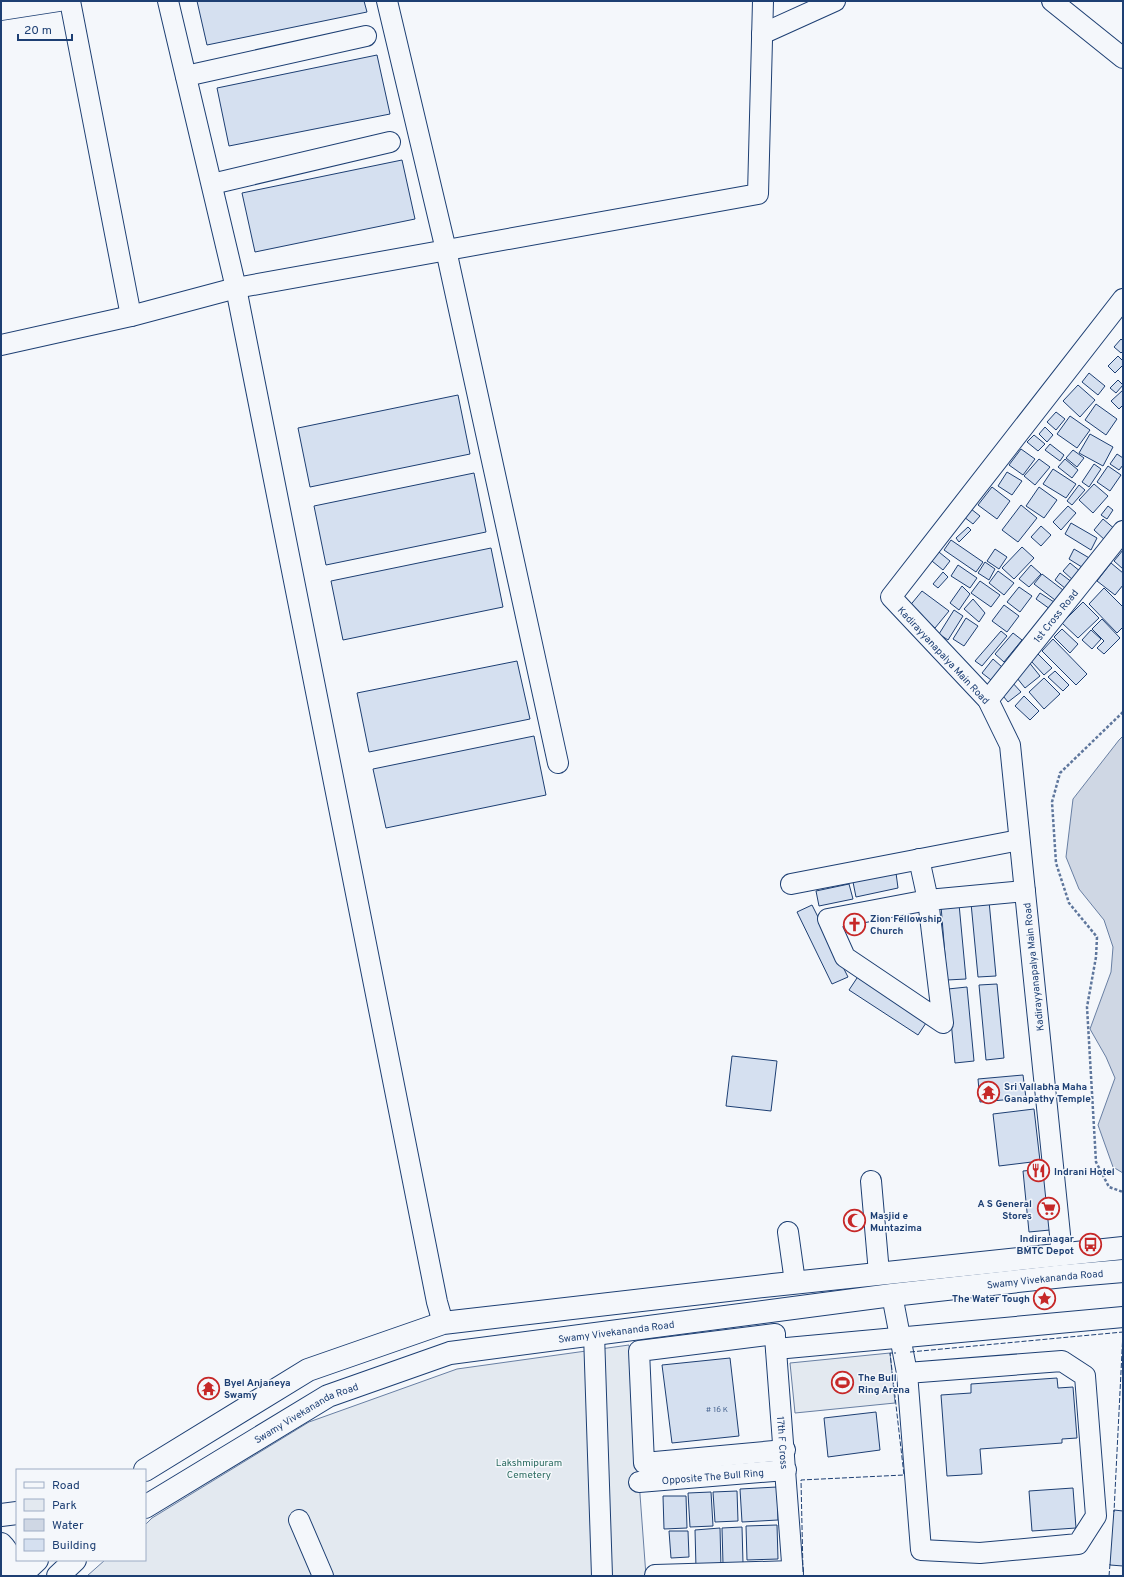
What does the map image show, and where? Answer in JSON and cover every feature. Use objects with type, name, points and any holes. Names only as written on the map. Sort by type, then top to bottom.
[{"type":"main road","points":[[146,1469],[308,1370],[443,1323],[794,1282],[1123,1248]]},
{"type":"main road","name":"Swamy Vivekananda Road","points":[[146,1506],[328,1396],[450,1352],[892,1295],[1123,1271]]},
{"type":"main road","points":[[1,1515],[16,1513]]},
{"type":"main road","points":[[1,1539],[16,1537]]},
{"type":"main road","points":[[1,1544],[11,1560],[11,1576]]},
{"type":"main road","points":[[20,1576],[36,1561]]},
{"type":"main road","points":[[58,1576],[74,1561]]},
{"type":"street","points":[[1,10],[59,1]]},
{"type":"street","points":[[70,1],[131,316]]},
{"type":"street","points":[[168,1],[236,288],[435,1294],[443,1323]]},
{"type":"street","points":[[387,1],[446,250],[558,763]]},
{"type":"street","points":[[1,345],[131,316],[236,288],[758,194],[763,1]]},
{"type":"street","points":[[762,34],[835,1]]},
{"type":"street","points":[[1052,1],[1123,58]]},
{"type":"street","points":[[186,76],[366,36]]},
{"type":"street","points":[[212,184],[390,142]]},
{"type":"street","name":"Kadirayyanapalya Main Road","points":[[1062,1254],[1010,745],[988,700],[891,597],[1123,299]]},
{"type":"street","name":"1st Cross Road","points":[[988,700],[1123,531]]},
{"type":"street","points":[[791,884],[1019,840]]},
{"type":"street","points":[[919,859],[928,900],[943,1024],[846,958],[828,919],[928,900],[1025,892]]},
{"type":"street","points":[[871,1181],[879,1273]]},
{"type":"street","points":[[788,1232],[794,1282]]},
{"type":"street","points":[[892,1295],[907,1373],[921,1550],[980,1553],[1078,1544],[1096,1516],[1085,1376],[1062,1361],[907,1373]]},
{"type":"street","name":"17th F Cross","points":[[774,1310],[793,1574]]},
{"type":"street","points":[[785,1450],[644,1463],[639,1351],[776,1342],[900,1338],[1123,1317]]},
{"type":"street","points":[[594,1334],[602,1576]]},
{"type":"street","name":"Opposite The Bull Ring","points":[[639,1482],[786,1470]]},
{"type":"street","points":[[299,1520],[323,1576]]},
{"type":"street","points":[[655,1575],[793,1574]]},
{"type":"path","points":[[1123,712],[1060,773],[1052,802],[1056,862],[1069,902],[1097,937],[1096,957],[1087,1007],[1096,1162],[1109,1187],[1123,1192]]},
{"type":"green space","name":"Lakshmipuram Cemetery","points":[[629,1345],[646,1576],[87,1576],[104,1561],[146,1561],[146,1524],[152,1518],[309,1422],[457,1369]]},
{"type":"green space","name":"The Bull Ring Arena","points":[[890,1353],[895,1403],[795,1413],[790,1363]]},
{"type":"water","points":[[1123,736],[1123,1173],[1113,1167],[1098,1125],[1115,1078],[1106,1057],[1090,1029],[1111,972],[1113,947],[1104,920],[1079,889],[1066,857],[1073,799]]},
{"type":"building","points":[[197,1],[364,1],[367,12],[207,45]]},
{"type":"building","points":[[377,55],[390,114],[229,146],[217,88]]},
{"type":"building","points":[[402,160],[415,219],[255,252],[242,193]]},
{"type":"building","points":[[1121,339],[1123,341],[1123,351],[1121,353],[1114,347]]},
{"type":"building","points":[[1118,356],[1123,361],[1123,365],[1115,373],[1108,366]]},
{"type":"building","points":[[1089,373],[1105,386],[1098,395],[1082,382]]},
{"type":"building","points":[[1118,380],[1123,385],[1116,393],[1110,388]]},
{"type":"building","points":[[1078,385],[1095,400],[1080,417],[1063,401]]},
{"type":"building","points":[[1123,390],[1123,405],[1119,409],[1111,401]]},
{"type":"building","points":[[458,395],[470,454],[310,487],[298,428]]},
{"type":"building","points":[[1096,404],[1117,419],[1106,435],[1085,420]]},
{"type":"building","points":[[1056,412],[1065,419],[1056,430],[1047,422]]},
{"type":"building","points":[[1070,416],[1090,430],[1077,448],[1057,434]]},
{"type":"building","points":[[1045,427],[1053,435],[1047,442],[1039,434]]},
{"type":"building","points":[[1090,434],[1113,447],[1103,466],[1079,453]]},
{"type":"building","points":[[1034,435],[1045,444],[1038,451],[1027,442]]},
{"type":"building","points":[[1050,444],[1064,455],[1060,461],[1045,450]]},
{"type":"building","points":[[1021,449],[1035,459],[1023,475],[1009,465]]},
{"type":"building","points":[[1073,450],[1084,458],[1077,467],[1066,458]]},
{"type":"building","points":[[1117,454],[1123,458],[1123,465],[1119,470],[1110,464]]},
{"type":"building","points":[[1039,459],[1050,467],[1035,485],[1024,476]]},
{"type":"building","points":[[1065,459],[1078,470],[1072,478],[1058,467]]},
{"type":"building","points":[[1094,464],[1101,469],[1089,487],[1082,482]]},
{"type":"building","points":[[1108,466],[1121,475],[1110,491],[1097,482]]},
{"type":"building","points":[[1053,469],[1076,484],[1066,498],[1043,484]]},
{"type":"building","points":[[1007,472],[1022,481],[1012,495],[998,486]]},
{"type":"building","points":[[474,473],[486,532],[326,565],[314,506]]},
{"type":"building","points":[[1094,484],[1108,496],[1093,513],[1079,500]]},
{"type":"building","points":[[1079,485],[1085,490],[1072,505],[1067,501]]},
{"type":"building","points":[[992,487],[1010,501],[997,519],[978,505]]},
{"type":"building","points":[[1039,487],[1057,500],[1044,518],[1026,506]]},
{"type":"building","points":[[966,505],[980,516],[973,524],[959,513]]},
{"type":"building","points":[[1021,505],[1037,518],[1018,542],[1002,530]]},
{"type":"building","points":[[1068,506],[1076,513],[1061,530],[1053,522]]},
{"type":"building","points":[[1108,506],[1113,510],[1107,519],[1101,515]]},
{"type":"building","points":[[1103,519],[1116,530],[1106,541],[1094,530]]},
{"type":"building","points":[[1071,523],[1097,538],[1091,550],[1065,534]]},
{"type":"building","points":[[1041,526],[1051,535],[1041,546],[1031,537]]},
{"type":"building","points":[[968,527],[971,530],[959,542],[956,538]]},
{"type":"building","points":[[951,540],[983,562],[976,572],[944,550]]},
{"type":"building","points":[[1022,547],[1034,558],[1014,579],[1002,568]]},
{"type":"building","points":[[491,548],[503,607],[343,640],[331,581]]},
{"type":"building","points":[[934,548],[950,561],[943,570],[927,557]]},
{"type":"building","points":[[995,549],[1007,557],[999,569],[987,561]]},
{"type":"building","points":[[1074,549],[1091,559],[1085,569],[1069,559]]},
{"type":"building","points":[[1123,550],[1123,569],[1114,561]]},
{"type":"building","points":[[985,562],[995,569],[989,580],[978,573]]},
{"type":"building","points":[[1070,563],[1081,572],[1074,581],[1063,571]]},
{"type":"building","points":[[1111,563],[1123,573],[1123,585],[1115,595],[1097,581]]},
{"type":"building","points":[[958,565],[977,578],[970,588],[951,576]]},
{"type":"building","points":[[1031,565],[1041,574],[1029,587],[1019,579]]},
{"type":"building","points":[[998,571],[1014,583],[1004,595],[989,583]]},
{"type":"building","points":[[943,572],[948,577],[938,588],[933,584]]},
{"type":"building","points":[[1060,573],[1077,586],[1071,593],[1055,580]]},
{"type":"building","points":[[1042,574],[1067,593],[1059,603],[1034,584]]},
{"type":"building","points":[[980,581],[1000,595],[991,607],[971,593]]},
{"type":"building","points":[[962,586],[970,594],[959,610],[950,603]]},
{"type":"building","points":[[1019,587],[1032,596],[1020,612],[1007,602]]},
{"type":"building","points":[[1104,588],[1123,607],[1123,627],[1117,633],[1089,604]]},
{"type":"building","points":[[922,591],[949,611],[935,628],[908,608]]},
{"type":"building","points":[[1040,593],[1054,602],[1050,609],[1036,599]]},
{"type":"building","points":[[973,599],[985,613],[979,622],[964,609]]},
{"type":"building","points":[[1083,602],[1099,618],[1078,638],[1062,623]]},
{"type":"building","points":[[1004,605],[1019,616],[1007,632],[992,621]]},
{"type":"building","points":[[954,610],[963,616],[948,640],[939,634]]},
{"type":"building","points":[[966,618],[978,626],[964,646],[953,639]]},
{"type":"building","points":[[1102,619],[1120,638],[1104,654],[1097,648],[1104,641],[1092,629]]},
{"type":"building","points":[[1062,629],[1078,644],[1070,653],[1054,637]]},
{"type":"building","points":[[1091,630],[1101,639],[1092,649],[1082,640]]},
{"type":"building","points":[[1001,631],[1007,636],[982,666],[975,661]]},
{"type":"building","points":[[1013,633],[1022,640],[1004,662],[995,654]]},
{"type":"building","points":[[1053,639],[1087,674],[1076,685],[1042,651]]},
{"type":"building","points":[[1038,654],[1052,668],[1044,675],[1031,661]]},
{"type":"building","points":[[993,659],[1002,667],[991,680],[982,673]]},
{"type":"building","points":[[517,661],[530,719],[369,752],[357,693]]},
{"type":"building","points":[[1028,661],[1040,676],[1025,688],[1013,673]]},
{"type":"building","points":[[1055,671],[1069,685],[1063,691],[1048,677]]},
{"type":"building","points":[[1044,678],[1060,694],[1044,709],[1029,692]]},
{"type":"building","points":[[1011,681],[1021,692],[1008,702],[999,691]]},
{"type":"building","points":[[1024,696],[1039,711],[1030,720],[1015,706]]},
{"type":"building","points":[[534,736],[546,795],[386,828],[373,769]]},
{"type":"building","points":[[896,873],[898,888],[856,897],[853,882]]},
{"type":"building","points":[[849,884],[853,899],[819,906],[816,891]]},
{"type":"building","points":[[989,901],[996,976],[978,977],[971,903]]},
{"type":"building","points":[[959,904],[966,979],[947,980],[941,906]]},
{"type":"building","points":[[812,905],[848,977],[832,984],[797,912]]},
{"type":"building","points":[[859,975],[928,1020],[918,1035],[849,990]]},
{"type":"building","points":[[997,984],[1004,1058],[986,1060],[979,985]]},
{"type":"building","points":[[967,987],[974,1061],[955,1063],[948,989]]},
{"type":"building","points":[[732,1056],[777,1061],[771,1111],[726,1106]]},
{"type":"building","points":[[1023,1075],[1026,1098],[980,1102],[978,1079]]},
{"type":"building","points":[[1034,1109],[1040,1161],[999,1166],[993,1114]]},
{"type":"building","points":[[1044,1169],[1050,1230],[1029,1232],[1023,1171]]},
{"type":"building","points":[[730,1358],[739,1436],[672,1443],[662,1365]]},
{"type":"building","points":[[1057,1378],[1058,1388],[1073,1387],[1077,1438],[1062,1439],[1062,1443],[980,1449],[982,1474],[947,1476],[941,1395],[971,1393],[971,1384]]},
{"type":"building","points":[[876,1412],[880,1450],[828,1457],[824,1418]]},
{"type":"building","points":[[777,1487],[778,1520],[742,1522],[740,1489]]},
{"type":"building","points":[[1073,1488],[1076,1528],[1032,1531],[1029,1491]]},
{"type":"building","points":[[737,1491],[738,1521],[715,1522],[713,1492]]},
{"type":"building","points":[[711,1492],[713,1526],[690,1527],[688,1493]]},
{"type":"building","points":[[663,1496],[686,1496],[687,1528],[664,1529]]},
{"type":"building","points":[[1114,1510],[1123,1511],[1123,1566],[1110,1565]]},
{"type":"building","points":[[777,1525],[778,1559],[747,1560],[746,1526]]},
{"type":"building","points":[[742,1527],[743,1563],[723,1564],[722,1528]]},
{"type":"building","points":[[720,1528],[721,1568],[696,1568],[695,1530]]},
{"type":"building","points":[[669,1531],[688,1531],[689,1557],[671,1558]]},
{"type":"fence","points":[[910,1352],[1123,1332],[1114,1512]]},
{"type":"fence","points":[[803,1572],[801,1480],[904,1475],[890,1353],[896,1353]]},
{"type":"fence","points":[[1109,1576],[1110,1564]]},
{"type":"place","name":"Zion Fellowship Church","points":[[854,924]]},
{"type":"place","name":"Sri Vallabha Maha Ganapathy Temple","points":[[989,1092]]},
{"type":"place","name":"Indrani Hotel","points":[[1038,1171]]},
{"type":"place","name":"A S General Stores","points":[[1048,1209]]},
{"type":"place","name":"Masjid e Muntazima","points":[[855,1221]]},
{"type":"place","name":"Indiranagar BMTC Depot","points":[[1090,1244]]},
{"type":"place","name":"The Water Tough","points":[[1045,1298]]},
{"type":"place","name":"The Bull Ring Arena","points":[[843,1383]]},
{"type":"place","name":"Byel Anjaneya Swamy","points":[[209,1388]]}]
